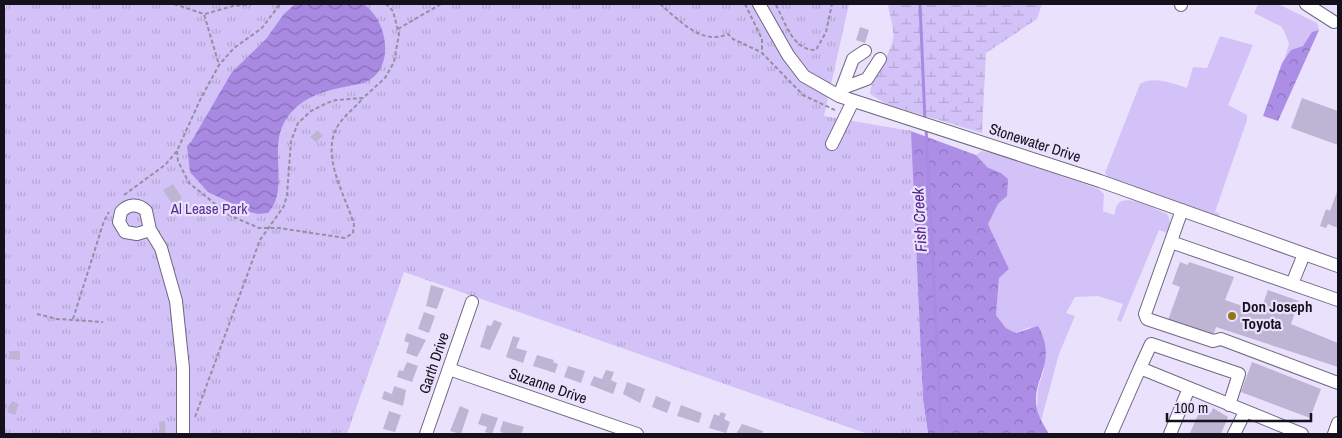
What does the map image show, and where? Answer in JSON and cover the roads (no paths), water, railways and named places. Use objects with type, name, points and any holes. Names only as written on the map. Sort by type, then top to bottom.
[{"type":"street","name":"Stonewater Drive","points":[[759,4],[788,55],[804,76],[841,92],[853,101],[1055,166],[1338,266]]},
{"type":"street","points":[[1306,4],[1334,22]]},
{"type":"street","points":[[841,92],[853,59],[865,51]]},
{"type":"street","points":[[841,92],[867,78],[880,59]]},
{"type":"street","points":[[832,144],[853,101]]},
{"type":"street","points":[[1182,210],[1146,314],[1147,319],[1213,341],[1221,339],[1338,383]]},
{"type":"street","points":[[150,230],[161,248],[176,301],[183,368],[182,429]]},
{"type":"street","points":[[1171,242],[1338,300]]},
{"type":"street","points":[[1292,284],[1304,254]]},
{"type":"street","name":"Garth Drive","points":[[426,434],[472,302]]},
{"type":"street","points":[[1111,434],[1151,344],[1239,374],[1229,405]]},
{"type":"street","points":[[1140,368],[1244,412],[1302,434]]},
{"type":"street","name":"Suzanne Drive","points":[[449,369],[637,434]]},
{"type":"street","points":[[1170,434],[1189,388]]},
{"type":"street","points":[[1234,434],[1244,412]]},
{"type":"street","points":[[1334,434],[1338,423]]},
{"type":"water","points":[[295,4],[363,4],[371,11],[382,29],[385,51],[383,62],[371,79],[363,83],[330,90],[313,96],[291,113],[280,132],[278,144],[278,192],[268,213],[258,214],[208,192],[190,172],[187,146],[232,72],[266,39],[284,14]]},
{"type":"waterway","name":"Fish Creek","points":[[920,4],[925,121]]},
{"type":"waterway","name":"Fish Creek","points":[[926,127],[940,408],[943,434]]},
{"type":"place","name":"Don Joseph Toyota","points":[[1232,316]]},
{"type":"park label","name":"Al Lease Park","points":[[209,209]]}]
